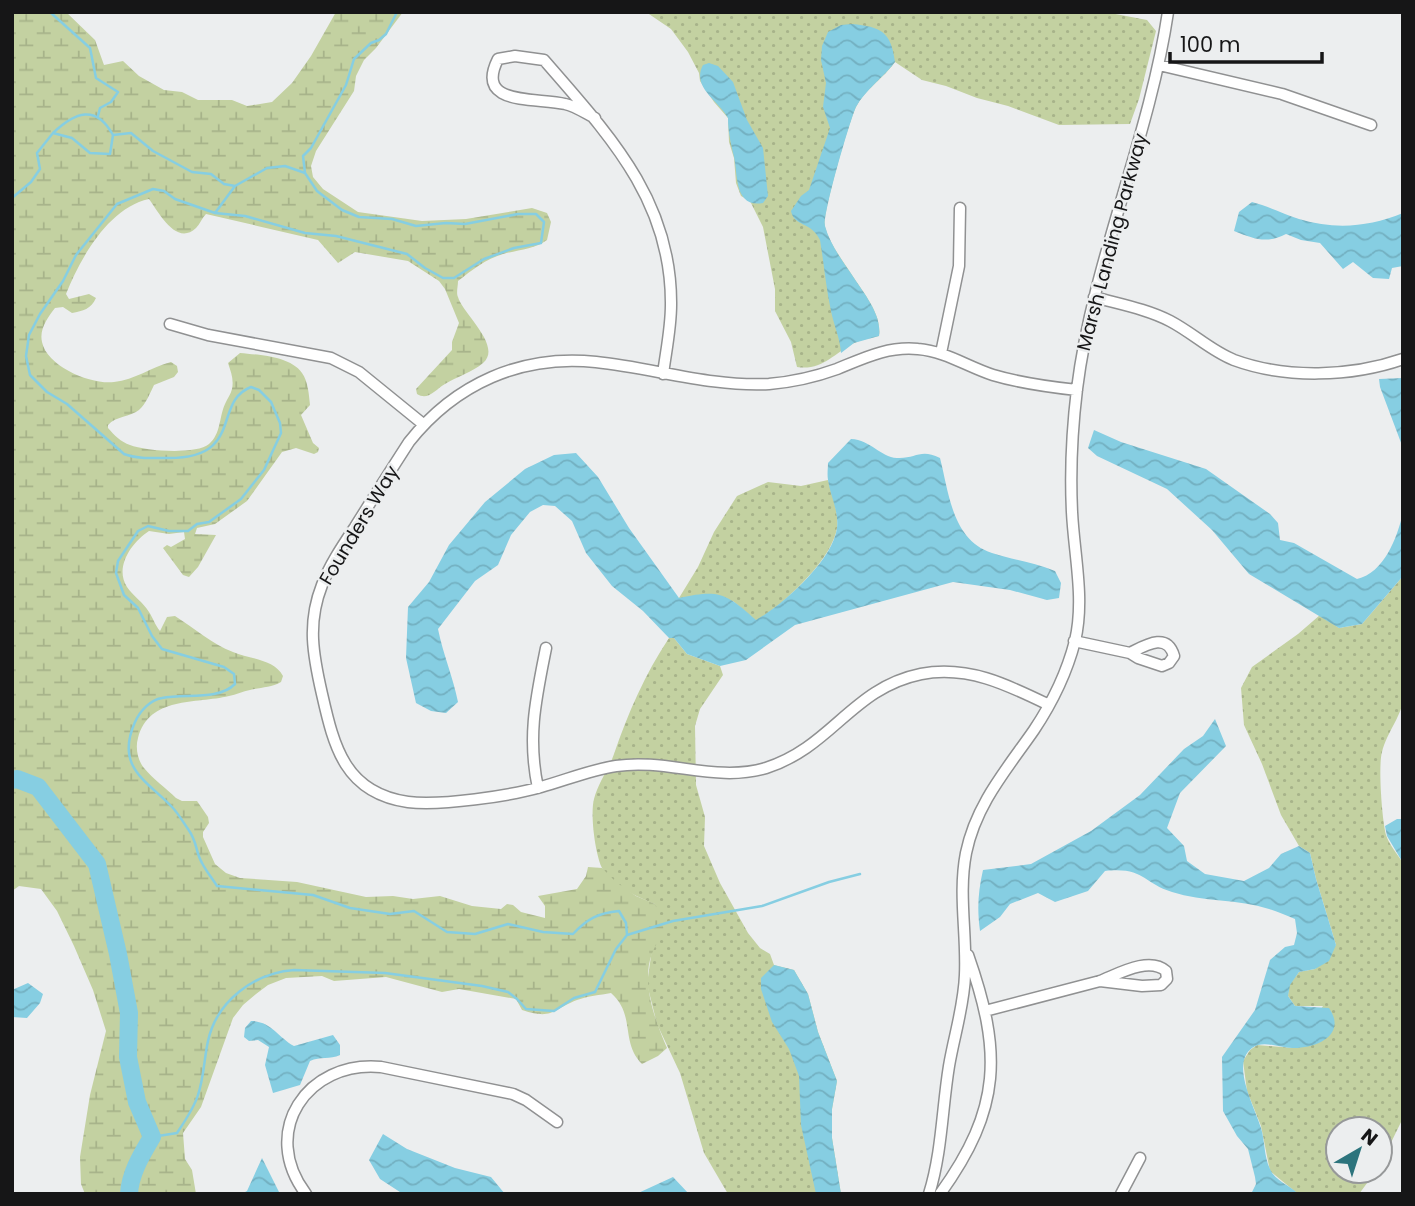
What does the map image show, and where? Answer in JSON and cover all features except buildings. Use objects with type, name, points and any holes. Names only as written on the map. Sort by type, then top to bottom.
[{"type":"street","name":"Marsh Landing Parkway","points":[[929,1194],[940,1149],[949,1062],[961,1007],[966,949],[962,877],[974,826],[996,782],[1049,705],[1062,678],[1074,642],[1079,604],[1071,482],[1077,390],[1094,297],[1159,65],[1168,12]]},
{"type":"street","points":[[594,118],[568,104],[528,100],[503,94],[493,85],[491,73],[498,59],[514,56],[544,60],[594,118],[624,156],[641,183],[660,230],[669,274],[671,306],[663,373]]},
{"type":"street","points":[[1159,65],[1282,94],[1371,125]]},
{"type":"street","points":[[941,353],[959,266],[960,208]]},
{"type":"street","points":[[1094,297],[1169,320],[1225,356],[1262,368],[1289,372],[1336,372],[1370,369],[1403,359]]},
{"type":"street","points":[[170,324],[208,335],[331,358],[359,372],[423,425]]},
{"type":"street","name":"Founders Way","points":[[1049,705],[1012,686],[980,676],[960,672],[924,674],[890,684],[872,693],[816,742],[782,762],[763,768],[723,774],[658,765],[620,766],[599,769],[508,795],[414,803],[393,799],[377,792],[354,776],[338,753],[331,738],[311,632],[316,601],[330,567],[409,442],[445,404],[494,375],[532,364],[576,360],[723,383],[772,384],[821,374],[860,358],[894,349],[914,348],[941,353],[1011,380],[1077,390]]},
{"type":"street","points":[[1074,642],[1130,653]]},
{"type":"street","points":[[538,788],[531,748],[532,725],[546,648]]},
{"type":"street","name":"Marsh Landing Parkway","points":[[940,1194],[966,1156],[988,1096],[991,1051],[985,1011],[966,949]]},
{"type":"street","points":[[985,1011],[1100,981],[1138,967],[1160,967],[1166,971],[1167,979],[1161,985],[1142,986],[1100,981]]},
{"type":"street","points":[[306,1194],[291,1164],[288,1149],[290,1124],[296,1109],[310,1089],[322,1079],[343,1069],[366,1065],[381,1067],[500,1091],[526,1100],[557,1122]]},
{"type":"street","points":[[1121,1194],[1140,1158]]},
{"type":"green space","points":[[12,12],[66,12],[95,40],[104,65],[123,61],[139,76],[164,90],[182,92],[198,100],[232,100],[247,106],[272,102],[292,83],[336,12],[403,12],[364,60],[356,76],[354,91],[316,151],[311,166],[313,177],[323,189],[358,212],[422,221],[466,219],[532,208],[547,213],[551,222],[547,240],[491,259],[458,281],[458,297],[485,339],[488,356],[479,366],[425,396],[417,394],[416,389],[452,350],[459,323],[439,281],[408,261],[355,252],[338,263],[318,240],[206,214],[196,228],[189,233],[181,233],[168,225],[149,199],[134,204],[108,224],[79,266],[66,294],[69,299],[89,294],[96,298],[94,302],[89,307],[72,313],[63,307],[55,308],[47,319],[41,337],[52,359],[72,372],[94,381],[122,381],[171,362],[177,366],[178,372],[174,377],[154,385],[139,410],[108,425],[110,431],[124,442],[147,449],[193,450],[213,440],[232,389],[228,363],[240,353],[290,363],[297,367],[306,380],[310,405],[301,415],[313,443],[319,448],[318,452],[314,454],[296,448],[282,452],[247,501],[215,524],[197,528],[195,534],[216,535],[198,567],[189,577],[183,575],[163,548],[167,545],[171,547],[185,539],[184,532],[169,534],[149,531],[131,548],[124,563],[127,587],[147,608],[160,631],[167,617],[175,616],[225,649],[274,666],[283,676],[281,682],[273,685],[163,708],[144,724],[138,738],[139,758],[148,772],[176,798],[182,801],[197,801],[208,817],[209,823],[203,837],[215,864],[226,873],[240,878],[297,882],[366,897],[393,896],[413,899],[440,896],[472,906],[501,909],[507,904],[513,905],[521,912],[545,918],[545,906],[538,896],[577,889],[586,876],[588,867],[602,868],[636,896],[655,904],[665,933],[650,960],[648,974],[652,1005],[667,1048],[658,1056],[642,1064],[635,1056],[623,1010],[611,993],[581,999],[540,1014],[522,1010],[516,999],[459,989],[442,992],[386,977],[334,981],[322,976],[286,978],[268,985],[256,994],[233,1018],[201,1107],[183,1133],[185,1159],[192,1170],[196,1194],[85,1194],[81,1184],[80,1157],[90,1095],[106,1031],[93,990],[57,911],[41,889],[19,886],[12,891]]},
{"type":"green space","points":[[646,12],[1105,12],[1147,20],[1156,31],[1130,124],[1059,125],[1008,106],[922,80],[895,62],[856,107],[825,219],[830,240],[875,313],[879,336],[855,343],[827,361],[806,368],[797,367],[791,342],[775,311],[775,289],[763,227],[750,201],[741,196],[736,183],[728,118],[700,81],[699,73],[688,52],[671,29]]},
{"type":"green space","points":[[828,480],[837,516],[833,541],[805,580],[767,614],[756,621],[733,601],[679,598],[698,567],[714,532],[737,496],[768,482],[801,486]]},
{"type":"green space","points":[[1403,576],[1401,680],[1404,699],[1385,743],[1380,769],[1386,835],[1403,863],[1403,1118],[1394,1136],[1394,1115],[1324,1115],[1324,1185],[1366,1185],[1359,1194],[1298,1194],[1270,1171],[1261,1126],[1247,1091],[1243,1061],[1257,1045],[1294,1048],[1323,1006],[1295,1006],[1288,996],[1289,985],[1299,972],[1315,969],[1336,945],[1310,853],[1299,846],[1281,815],[1244,725],[1241,688],[1252,667],[1320,615],[1339,628],[1362,624]]},
{"type":"green space","points":[[669,638],[674,638],[687,654],[720,666],[723,675],[700,709],[695,726],[696,785],[705,817],[704,846],[720,883],[748,933],[760,948],[770,954],[774,965],[794,970],[808,994],[818,1032],[837,1081],[832,1109],[832,1138],[841,1194],[728,1194],[704,1153],[680,1073],[657,1024],[647,984],[652,949],[657,940],[655,904],[618,885],[606,874],[599,861],[593,823],[596,793],[638,694]]},
{"type":"water","points":[[852,24],[883,32],[891,43],[895,62],[856,107],[825,219],[827,233],[872,306],[879,328],[879,336],[854,343],[841,353],[829,302],[820,240],[812,230],[796,220],[791,211],[801,196],[809,190],[830,128],[823,107],[826,83],[821,60],[822,46],[828,32],[841,25]]},
{"type":"water","points":[[709,63],[718,66],[733,82],[747,120],[763,148],[768,196],[763,203],[747,200],[739,189],[728,118],[703,87],[701,80],[703,65]]},
{"type":"water","points":[[1252,202],[1299,219],[1339,226],[1364,224],[1403,213],[1403,266],[1392,268],[1389,279],[1373,278],[1353,262],[1343,269],[1320,243],[1286,234],[1273,239],[1260,239],[1234,231],[1239,212]]},
{"type":"water","points":[[1403,378],[1403,448],[1379,379]]},
{"type":"water","points":[[1094,430],[1121,442],[1206,469],[1270,514],[1278,523],[1280,540],[1294,543],[1357,579],[1375,570],[1382,562],[1393,543],[1403,513],[1403,576],[1362,624],[1339,628],[1249,574],[1212,530],[1167,489],[1097,456],[1088,448]]},
{"type":"water","points":[[851,439],[864,442],[891,457],[928,454],[940,458],[954,514],[968,538],[992,553],[1055,571],[1061,583],[1059,598],[1047,600],[1010,590],[953,582],[795,625],[746,660],[720,666],[687,654],[674,638],[669,638],[643,611],[612,586],[586,553],[572,521],[555,506],[543,505],[530,512],[511,535],[498,565],[475,581],[438,629],[458,702],[446,713],[431,711],[416,703],[406,658],[408,607],[429,582],[449,545],[485,502],[525,469],[554,455],[576,453],[598,477],[629,528],[679,598],[704,594],[721,596],[737,604],[756,620],[779,604],[805,580],[817,567],[833,541],[837,522],[828,480],[828,463]]},
{"type":"water","points":[[1215,719],[1226,746],[1180,793],[1167,828],[1184,846],[1187,861],[1205,874],[1244,881],[1269,868],[1281,854],[1299,846],[1310,853],[1336,945],[1329,961],[1315,969],[1299,972],[1290,985],[1288,996],[1295,1006],[1329,1008],[1334,1017],[1332,1032],[1320,1042],[1303,1047],[1257,1045],[1246,1055],[1243,1064],[1246,1086],[1261,1128],[1270,1169],[1275,1177],[1298,1194],[1251,1194],[1256,1184],[1248,1149],[1223,1111],[1222,1057],[1255,1010],[1270,960],[1285,947],[1294,945],[1297,933],[1295,919],[1257,906],[1172,892],[1136,874],[1118,870],[1105,871],[1088,891],[1055,902],[1038,893],[1010,904],[1000,917],[980,931],[978,900],[983,870],[1031,864],[1091,831],[1140,795],[1184,749],[1203,736]]},
{"type":"water","points":[[1397,819],[1403,819],[1403,863],[1387,836],[1385,826]]},
{"type":"water","points":[[774,965],[794,970],[808,994],[818,1032],[837,1081],[832,1109],[832,1138],[841,1194],[816,1194],[801,1125],[799,1076],[789,1049],[772,1022],[761,989],[761,978]]},
{"type":"water","points":[[28,983],[43,994],[40,1003],[27,1018],[12,1017],[12,990]]},
{"type":"water","points":[[251,1021],[264,1024],[294,1046],[333,1035],[340,1045],[340,1055],[310,1061],[300,1085],[273,1093],[265,1065],[269,1047],[258,1040],[249,1041],[244,1037],[245,1028]]},
{"type":"water","points":[[383,1134],[407,1149],[455,1168],[491,1177],[505,1194],[403,1194],[380,1179],[369,1160]]},
{"type":"water","points":[[262,1158],[280,1194],[241,1194],[247,1191]]},
{"type":"water","points":[[673,1177],[689,1194],[636,1194]]},
{"type":"waterway","points":[[50,12],[90,48],[96,78],[118,92],[111,102],[100,108],[98,116]]},
{"type":"waterway","points":[[397,12],[386,34],[371,43],[354,59],[346,85],[311,148],[303,156],[305,173],[317,191],[342,210],[359,217],[392,219],[416,226],[465,224],[518,214],[536,214],[544,222],[541,243],[514,248],[484,259],[454,278],[443,278],[407,254],[336,236],[305,233],[245,216],[215,213],[175,199],[164,191],[153,189],[117,204],[76,255],[29,335],[26,356],[30,375],[124,454],[134,457],[191,456],[208,449],[218,440],[239,394],[251,387],[259,390],[271,402],[280,423],[281,433],[264,470],[241,499],[209,522],[197,524],[188,531],[169,531],[148,526],[138,531],[118,561],[116,573],[124,595],[138,608],[162,649],[224,667],[234,674],[235,684],[220,693],[158,699],[143,710],[130,737],[131,762],[136,771],[174,809],[188,829],[202,863],[217,886],[313,895],[350,908],[390,914],[414,911],[447,932],[475,934],[508,924],[543,932],[573,934],[593,918],[619,911],[626,923],[627,935]]},
{"type":"waterway","points":[[53,133],[69,120],[85,114],[100,119],[113,135]]},
{"type":"waterway","points":[[12,198],[31,182],[40,169],[37,153],[53,133],[72,138],[90,153],[110,154],[113,135],[131,133],[153,151],[192,172],[211,174],[224,184],[235,186],[267,168],[285,166],[305,173]]},
{"type":"waterway","points":[[215,213],[235,186]]},
{"type":"waterway","points":[[12,780],[17,779],[38,787],[97,864],[129,1013],[128,1057],[137,1102],[152,1137],[134,1171],[129,1194]]},
{"type":"waterway","points":[[152,1137],[177,1133],[196,1100],[202,1082],[208,1041],[220,1013],[240,991],[265,977],[294,970],[385,973],[482,986],[508,992],[526,1009],[554,1011],[574,998],[595,992],[616,949],[627,935],[673,921],[762,906],[860,874]]}]
